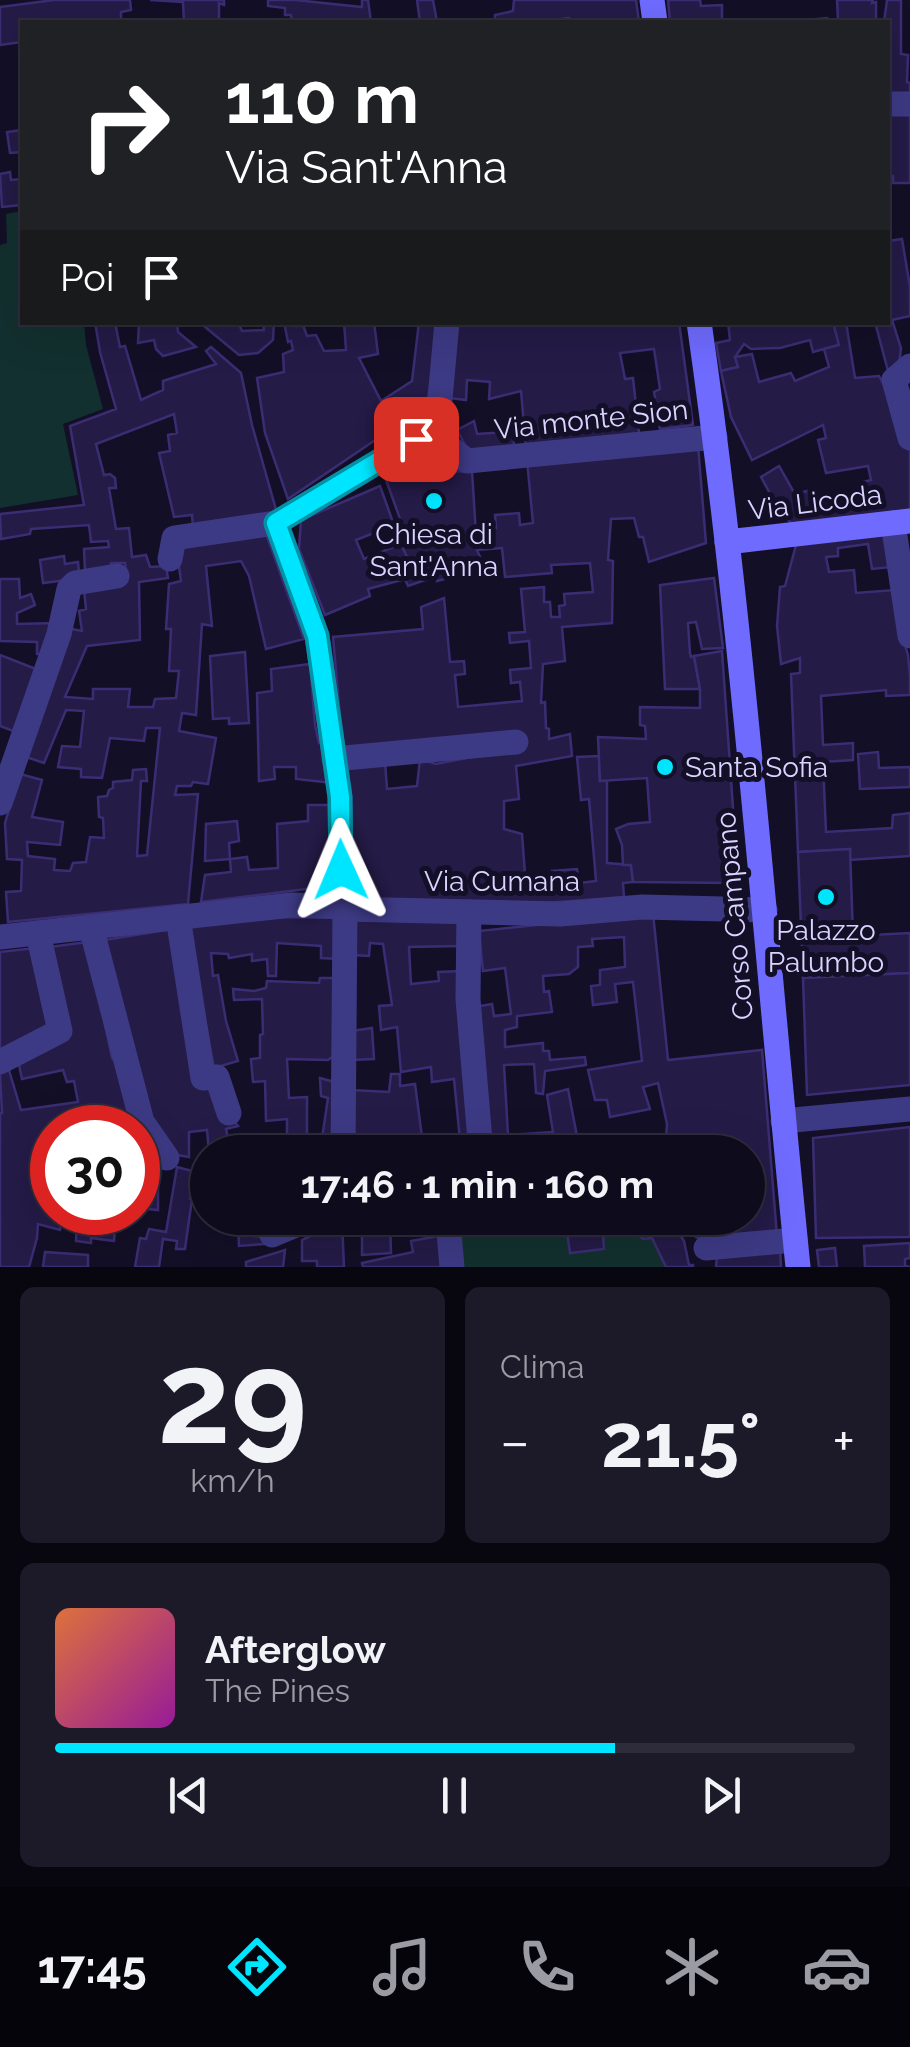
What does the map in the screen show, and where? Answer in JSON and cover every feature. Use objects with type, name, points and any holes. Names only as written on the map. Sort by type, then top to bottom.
[{"type":"main road","name":"Corso Campano","points":[[699,325],[727,542],[798,1267]]},
{"type":"main road","name":"Via Licoda","points":[[727,542],[902,522]]},
{"type":"street","points":[[170,559],[174,538],[276,523],[416,439],[439,410],[447,325]]},
{"type":"street","points":[[910,366],[894,380],[910,438]]},
{"type":"street","name":"Via monte Sion","points":[[424,428],[467,461],[715,437]]},
{"type":"street","points":[[902,522],[910,636]]},
{"type":"street","points":[[276,523],[317,636],[340,797],[343,1135]]},
{"type":"street","points":[[0,803],[8,754],[58,634],[69,589],[76,583],[117,576]]},
{"type":"street","points":[[334,759],[516,742]]},
{"type":"street","name":"Via Cumana","points":[[0,938],[292,905],[560,914],[642,907],[765,910]]},
{"type":"street","points":[[469,912],[468,998],[480,1135]]},
{"type":"street","points":[[178,917],[203,1078],[217,1077],[229,1113]]},
{"type":"street","points":[[91,927],[142,1122],[166,1158]]},
{"type":"street","points":[[0,1062],[60,1031],[38,933]]},
{"type":"street","points":[[783,1121],[910,1109]]},
{"type":"street","points":[[449,1235],[452,1267]]},
{"type":"street","points":[[706,1248],[795,1240]]},
{"type":"green space","points":[[20,211],[20,325],[84,325],[103,409],[63,424],[78,495],[0,508],[0,245],[7,243],[6,214]]},
{"type":"green space","points":[[460,1235],[567,1235],[570,1253],[604,1249],[603,1235],[638,1235],[652,1238],[666,1267],[458,1267]]},
{"type":"building","points":[[54,0],[130,0],[131,10],[121,12],[121,20],[20,20],[20,42],[0,45],[0,7]]},
{"type":"building","points":[[150,0],[224,0],[224,5],[219,3],[219,20],[184,20],[183,2]]},
{"type":"building","points":[[268,0],[295,0],[362,7],[362,0],[368,0],[371,20],[292,20],[291,15],[285,15],[285,8],[268,6]]},
{"type":"building","points":[[417,0],[433,0],[437,20],[420,20]]},
{"type":"building","points":[[514,0],[636,0],[639,20],[495,20],[495,15],[513,11]]},
{"type":"building","points":[[668,0],[722,5],[722,20],[670,20]]},
{"type":"building","points":[[837,0],[876,2],[876,20],[838,20]]},
{"type":"building","points":[[887,0],[901,0],[901,54],[908,55],[910,95],[890,94],[890,20],[884,20]]},
{"type":"building","points":[[890,109],[910,109],[910,183],[893,183]]},
{"type":"building","points":[[20,130],[20,152],[10,153],[7,132]]},
{"type":"building","points":[[10,172],[11,180],[20,179],[20,205],[2,207],[0,174]]},
{"type":"building","points":[[902,239],[910,316],[892,320],[901,348],[899,365],[888,371],[876,325],[890,325],[890,241]]},
{"type":"building","points":[[96,325],[116,325],[141,400],[163,390],[163,381],[216,364],[206,351],[211,347],[241,373],[277,513],[193,529],[192,515],[174,517],[159,453],[170,451],[168,435],[177,433],[174,414],[96,444],[104,475],[115,478],[116,488],[109,488],[116,529],[129,528],[132,557],[146,555],[150,567],[166,566],[168,578],[139,582],[140,640],[87,646],[65,697],[93,699],[93,689],[130,689],[128,707],[153,707],[155,699],[176,698],[179,671],[169,671],[171,629],[166,629],[169,584],[181,581],[179,545],[265,531],[304,639],[266,649],[249,576],[241,561],[206,566],[212,626],[202,624],[196,715],[182,713],[179,731],[216,738],[208,784],[177,786],[175,795],[198,794],[188,904],[8,922],[6,892],[21,891],[22,860],[7,859],[5,823],[20,774],[42,780],[32,817],[63,822],[60,845],[27,842],[28,856],[55,859],[54,870],[70,871],[73,863],[86,862],[90,837],[104,838],[98,797],[107,796],[113,782],[132,780],[133,770],[146,769],[147,781],[141,781],[137,856],[147,855],[160,728],[146,728],[144,741],[110,738],[102,778],[81,777],[81,769],[58,767],[62,746],[80,747],[84,711],[66,710],[44,763],[23,756],[67,628],[82,631],[79,611],[86,609],[84,590],[127,582],[125,563],[111,563],[111,569],[85,571],[84,549],[109,547],[108,541],[91,542],[89,525],[31,529],[30,534],[1,539],[0,514],[84,505],[70,426],[116,409]]},
{"type":"building","points":[[139,325],[177,325],[178,332],[196,347],[163,356],[154,340],[138,343]]},
{"type":"building","points":[[239,325],[242,331],[264,330],[263,325],[274,325],[273,340],[258,353],[239,355],[205,327]]},
{"type":"building","points":[[285,325],[303,325],[307,336],[316,335],[324,351],[346,350],[344,325],[374,325],[378,354],[359,358],[381,401],[412,381],[419,325],[440,325],[427,405],[288,499],[265,433],[257,378],[284,372],[283,354],[293,350],[291,341],[288,342]]},
{"type":"building","points":[[458,325],[679,325],[693,425],[660,429],[654,392],[660,389],[654,349],[620,353],[625,379],[633,378],[639,433],[526,448],[521,391],[489,399],[490,382],[467,380],[466,400],[449,398]]},
{"type":"building","points":[[728,325],[834,325],[839,345],[813,352],[810,340],[780,348],[751,349],[744,344],[735,357],[738,367],[721,371],[716,343],[730,340]]},
{"type":"building","points":[[834,325],[846,325],[855,378],[879,376],[895,404],[904,443],[910,451],[910,510],[796,529],[778,508],[761,477],[779,466],[795,494],[807,491],[812,501],[860,492],[859,483],[871,480],[868,466],[826,473],[818,440],[826,438],[823,425],[752,460],[731,417],[721,371],[738,367],[735,357],[752,354],[759,382],[791,373],[795,381],[829,367],[824,349],[839,345]]},
{"type":"building","points":[[474,421],[477,434],[507,432],[508,421],[513,421],[514,449],[468,450],[457,430]]},
{"type":"building","name":"Chiesa di Sant'Anna","points":[[418,445],[434,448],[432,468],[445,472],[472,471],[477,550],[485,568],[437,581],[437,576],[408,586],[405,579],[414,573],[401,544],[408,541],[381,466]]},
{"type":"building","points":[[698,445],[706,543],[649,562],[634,518],[611,519],[608,560],[613,561],[612,623],[562,627],[565,661],[543,664],[541,703],[545,702],[549,739],[570,734],[572,756],[516,766],[519,799],[504,801],[504,829],[522,834],[526,887],[553,884],[552,871],[577,869],[579,883],[596,881],[589,799],[581,800],[577,757],[599,756],[600,781],[607,780],[607,863],[631,865],[633,882],[623,883],[624,897],[520,905],[357,900],[345,764],[385,761],[387,789],[417,786],[420,759],[436,764],[523,747],[343,750],[333,637],[423,629],[421,607],[444,598],[450,662],[464,661],[465,674],[455,675],[458,707],[522,701],[520,682],[511,683],[510,670],[531,668],[529,641],[510,643],[509,633],[525,632],[521,589],[544,587],[544,602],[550,602],[551,617],[560,617],[564,594],[593,592],[590,563],[551,565],[552,573],[505,577],[502,548],[477,550],[475,530],[496,528],[495,515],[519,513],[520,525],[533,523],[527,460]]},
{"type":"building","points":[[380,486],[394,525],[356,540],[364,559],[401,544],[414,573],[368,589],[370,596],[325,615],[299,549],[301,520]]},
{"type":"building","points":[[887,533],[892,567],[872,569],[868,544],[838,548],[838,556],[826,557],[829,572],[854,570],[856,593],[895,590],[908,655],[910,695],[886,696],[886,690],[821,696],[823,745],[853,743],[853,760],[823,762],[826,832],[892,828],[893,815],[910,813],[910,856],[850,860],[850,849],[798,852],[791,674],[800,673],[800,658],[781,664],[777,626],[780,587],[785,586],[796,545]]},
{"type":"building","points":[[64,556],[65,564],[78,562],[79,573],[67,580],[43,583],[40,560]]},
{"type":"building","points":[[714,578],[723,648],[702,649],[696,622],[688,623],[690,653],[694,656],[700,689],[665,689],[660,585]]},
{"type":"building","points":[[0,579],[19,579],[20,598],[31,594],[35,605],[17,613],[17,624],[56,623],[47,654],[37,654],[37,642],[0,641]]},
{"type":"building","name":"Santa Sofia","points":[[722,651],[734,822],[729,823],[732,883],[633,882],[631,865],[623,865],[616,829],[650,822],[647,778],[600,781],[598,737],[646,739],[645,726],[640,725],[640,707],[700,708],[694,656]]},
{"type":"building","points":[[245,652],[249,723],[229,724],[229,718],[213,719],[210,656]]},
{"type":"building","points":[[0,655],[41,671],[13,731],[0,726]]},
{"type":"building","points":[[310,664],[315,725],[319,743],[327,741],[333,783],[296,779],[296,767],[274,767],[275,779],[259,781],[257,693],[272,691],[271,669]]},
{"type":"building","points":[[878,752],[879,768],[910,767],[910,787],[860,789],[858,754]]},
{"type":"building","points":[[308,805],[331,805],[331,846],[314,888],[201,902],[205,875],[231,872],[230,859],[247,857],[249,870],[278,868],[277,824],[308,821]]},
{"type":"building","points":[[237,821],[239,841],[229,843],[230,859],[205,861],[206,824]]},
{"type":"building","name":"Palazzo Palumbo","points":[[850,849],[853,936],[910,933],[910,973],[803,978],[798,852]]},
{"type":"building","points":[[653,913],[668,1060],[762,1050],[777,1236],[710,1243],[695,1235],[765,1235],[765,1135],[666,1135],[658,1083],[643,1087],[650,1109],[610,1117],[607,1100],[595,1100],[588,1070],[642,1061],[633,982],[615,984],[617,1002],[593,1005],[591,986],[600,985],[600,970],[625,967],[624,937],[592,939],[593,946],[578,947],[578,967],[569,974],[543,976],[552,1012],[517,1016],[517,1027],[505,1030],[505,1047],[543,1043],[543,1051],[549,1051],[550,1060],[585,1057],[586,1065],[545,1071],[543,1094],[536,1093],[534,1064],[504,1065],[508,1135],[489,1135],[475,1007],[492,1004],[494,1016],[511,1014],[505,968],[483,971],[479,931]]},
{"type":"building","points":[[276,917],[340,918],[339,959],[321,958],[321,946],[277,943],[276,976],[268,976],[267,959],[252,961],[252,954],[229,958],[228,954],[211,953],[213,976],[218,975],[238,1061],[214,1068],[187,923]]},
{"type":"building","points":[[355,917],[462,922],[460,946],[409,947],[411,984],[439,981],[438,972],[461,971],[478,1135],[460,1135],[454,1079],[432,1082],[431,1067],[401,1072],[397,1027],[381,1030],[379,1006],[392,1005],[383,944],[370,943],[369,956],[353,955]]},
{"type":"building","points":[[172,929],[223,1107],[238,1126],[226,1129],[227,1135],[207,1135],[207,1130],[189,1132],[189,1157],[177,1155],[160,1134],[160,1105],[142,1105],[105,940]]},
{"type":"building","points":[[88,942],[112,1058],[121,1068],[130,1105],[57,1105],[78,1102],[74,1081],[67,1082],[63,1070],[22,1079],[18,1060],[48,1045],[49,947]]},
{"type":"building","points":[[35,948],[52,1029],[0,1057],[0,952]]},
{"type":"building","points":[[910,973],[910,1085],[807,1095],[803,978]]},
{"type":"building","points":[[320,978],[340,978],[340,1051],[328,1060],[287,1059],[289,1098],[307,1097],[307,1135],[287,1135],[287,1119],[266,1121],[265,1081],[253,1082],[251,1059],[260,1058],[263,1034],[262,999],[234,1000],[233,989],[254,991],[266,988],[267,981],[319,983]]},
{"type":"building","points":[[372,1028],[374,1059],[351,1060],[351,1031]]},
{"type":"building","points":[[8,1067],[21,1110],[30,1109],[30,1235],[37,1238],[29,1267],[0,1267],[0,1073]]},
{"type":"building","points":[[391,1074],[400,1074],[400,1086],[415,1084],[422,1135],[351,1135],[352,1090],[389,1092]]},
{"type":"building","points":[[320,1078],[338,1083],[337,1135],[323,1135],[328,1098],[321,1096]]},
{"type":"building","points":[[568,1089],[577,1135],[508,1135],[553,1132],[547,1095]]},
{"type":"building","points":[[910,1127],[910,1237],[816,1238],[813,1138]]},
{"type":"building","points":[[177,1167],[190,1170],[185,1249],[176,1249],[177,1241],[163,1239],[159,1267],[135,1267],[140,1238],[166,1232]]},
{"type":"building","points":[[76,1235],[114,1235],[114,1241],[76,1241]]},
{"type":"building","points":[[238,1235],[263,1237],[264,1244],[239,1246]]},
{"type":"building","points":[[313,1235],[343,1235],[344,1267],[317,1267],[317,1261],[302,1261],[302,1240]]},
{"type":"building","points":[[362,1235],[390,1235],[391,1253],[362,1255]]},
{"type":"building","points":[[444,1235],[447,1267],[363,1267],[362,1263],[413,1252],[411,1241]]},
{"type":"building","points":[[567,1235],[603,1235],[604,1249],[570,1253]]},
{"type":"building","points":[[638,1235],[680,1235],[693,1267],[666,1267],[652,1238]]},
{"type":"building","points":[[910,1243],[910,1258],[905,1259],[905,1266],[910,1267],[865,1267],[864,1246]]},
{"type":"building","points":[[835,1248],[837,1267],[819,1267],[817,1250]]},
{"type":"building","points":[[780,1249],[781,1267],[716,1267],[717,1254]]},
{"type":"building","points":[[285,1250],[283,1267],[246,1267],[246,1262]]},
{"type":"building","points":[[45,1252],[88,1255],[88,1267],[43,1267]]},
{"type":"place","name":"Chiesa di Sant'Anna","points":[[434,501]]},
{"type":"place","name":"Santa Sofia","points":[[665,767]]},
{"type":"place","name":"Palazzo Palumbo","points":[[826,897]]},
{"type":"route","points":[[341,870],[340,797],[317,636],[276,523],[416,439]]}]
